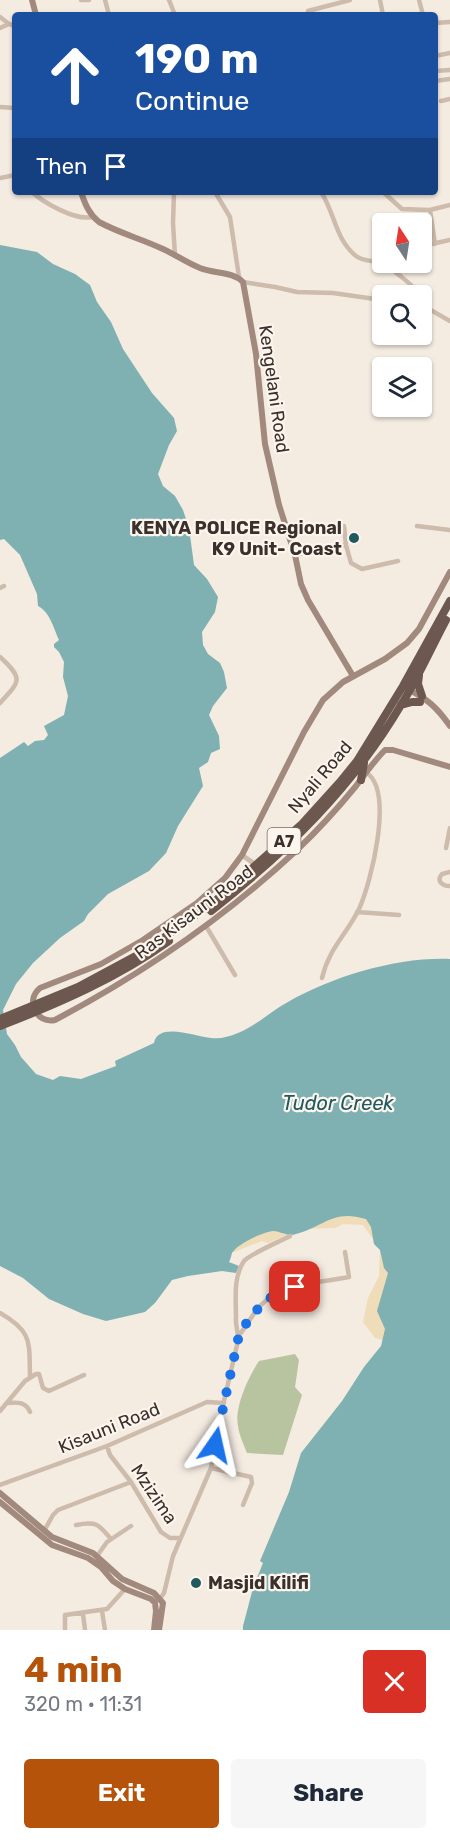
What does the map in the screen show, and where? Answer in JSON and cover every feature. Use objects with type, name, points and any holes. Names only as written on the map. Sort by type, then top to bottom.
[{"type":"highway","name":"Nyali Road","points":[[43,1006],[86,990],[146,957],[294,847],[347,783],[401,705],[405,691],[450,601]]},
{"type":"highway","name":"Nyali Road","points":[[43,1006],[145,951],[203,910],[302,824],[357,761],[419,674],[450,612]]},
{"type":"highway","points":[[401,705],[421,699],[419,674]]},
{"type":"highway","points":[[360,780],[365,759]]},
{"type":"highway","name":"A7","points":[[0,1019],[43,1006]]},
{"type":"highway","name":"A7","points":[[0,1026],[43,1006]]},
{"type":"main road","points":[[82,195],[92,217],[106,226],[164,249],[207,271],[241,280]]},
{"type":"main road","name":"Kengelani Road","points":[[241,280],[256,354],[265,444],[301,584],[353,676]]},
{"type":"main road","points":[[242,855],[315,711],[334,689],[385,659],[411,639],[419,629],[450,572]]},
{"type":"main road","points":[[405,691],[440,712],[450,726]]},
{"type":"main road","name":"Ras Kisauni Road","points":[[242,855],[225,878],[205,896],[143,940],[101,964],[38,989],[33,996],[33,1005],[43,1019],[55,1020],[161,958],[206,926],[294,847],[367,773],[383,752],[389,749],[450,767]]},
{"type":"main road","points":[[1,1487],[44,1531],[61,1541],[87,1550],[126,1582],[149,1590],[158,1601],[154,1630]]},
{"type":"main road","points":[[0,1502],[52,1545],[92,1560],[113,1581],[125,1589],[163,1603],[159,1630]]},
{"type":"street","points":[[81,0],[89,0]]},
{"type":"street","points":[[308,11],[350,0]]},
{"type":"street","points":[[0,17],[12,25]]},
{"type":"street","points":[[0,28],[9,24]]},
{"type":"street","points":[[441,101],[450,99]]},
{"type":"street","points":[[37,195],[60,209],[85,218],[92,217]]},
{"type":"street","points":[[174,195],[175,256]]},
{"type":"street","points":[[217,195],[230,217],[241,280],[297,292],[333,293],[372,299]]},
{"type":"street","points":[[323,195],[331,210],[337,231],[349,249],[362,260],[389,266],[410,285]]},
{"type":"street","points":[[386,195],[402,209],[430,210],[450,205]]},
{"type":"street","points":[[430,210],[435,244]]},
{"type":"street","points":[[432,244],[450,240]]},
{"type":"street","points":[[432,310],[450,321]]},
{"type":"street","points":[[344,526],[351,564],[362,570],[398,561]]},
{"type":"street","points":[[417,526],[450,530]]},
{"type":"street","points":[[295,555],[346,545]]},
{"type":"street","points":[[0,657],[17,675],[16,685],[0,703]]},
{"type":"street","points":[[0,668],[7,663]]},
{"type":"street","points":[[322,978],[328,957],[357,912],[363,898],[380,824],[377,784],[367,773]]},
{"type":"street","points":[[446,848],[450,828]]},
{"type":"street","points":[[242,855],[256,865]]},
{"type":"street","points":[[450,872],[442,874],[439,878],[443,885],[450,886]]},
{"type":"street","points":[[357,912],[399,915]]},
{"type":"street","points":[[206,926],[235,975]]},
{"type":"street","points":[[239,1335],[236,1328],[236,1285],[243,1264],[250,1257],[290,1236]]},
{"type":"street","points":[[158,1601],[165,1588],[180,1538],[211,1468],[239,1335],[257,1309],[276,1294],[295,1287],[350,1277],[345,1252]]},
{"type":"street","points":[[0,1313],[20,1325],[28,1339],[30,1376]]},
{"type":"street","points":[[0,1411],[30,1376],[39,1374],[44,1388],[49,1390],[84,1375]]},
{"type":"street","name":"Kisauni Road","points":[[1,1487],[107,1446],[207,1402],[224,1403]]},
{"type":"street","points":[[8,1403],[23,1404],[30,1412]]},
{"type":"street","points":[[107,1446],[110,1455]]},
{"type":"street","points":[[99,1449],[110,1455]]},
{"type":"street","name":"Mzizima","points":[[110,1455],[131,1482],[165,1536],[180,1538]]},
{"type":"street","points":[[211,1468],[251,1477],[252,1483],[243,1505]]},
{"type":"street","points":[[44,1531],[58,1510],[131,1482]]},
{"type":"street","points":[[76,1525],[98,1524],[111,1539]]},
{"type":"street","points":[[97,1556],[111,1539],[131,1526]]},
{"type":"street","points":[[65,1630],[64,1618],[68,1615],[102,1611],[110,1607],[125,1589]]},
{"type":"street","points":[[102,1611],[105,1630]]},
{"type":"street","points":[[83,1614],[85,1630]]},
{"type":"green space","points":[[295,1354],[299,1360],[295,1387],[302,1395],[283,1455],[247,1453],[239,1433],[237,1418],[240,1401],[251,1375],[259,1361]]},
{"type":"sand","points":[[355,1186],[402,1234],[403,1345],[375,1338],[363,1322],[368,1298],[379,1276],[380,1249],[363,1225],[343,1224],[335,1228],[302,1229],[268,1243],[262,1241],[234,1252],[214,1251]]},
{"type":"water","name":"Tudor Creek","points":[[0,245],[37,252],[90,285],[123,349],[152,393],[174,418],[177,431],[158,474],[163,486],[175,496],[183,510],[189,528],[194,565],[207,579],[218,597],[215,612],[202,632],[203,645],[208,654],[220,663],[227,688],[209,715],[219,736],[220,749],[211,753],[208,762],[199,768],[203,786],[178,826],[166,853],[149,871],[108,894],[84,921],[60,938],[33,963],[16,984],[3,1010],[7,1034],[21,1057],[36,1074],[53,1080],[60,1076],[81,1079],[116,1066],[115,1061],[154,1043],[157,1036],[163,1033],[170,1031],[205,1037],[228,1037],[306,993],[345,976],[409,961],[450,959],[450,1630],[243,1630],[253,1588],[263,1563],[260,1561],[289,1492],[301,1453],[381,1346],[385,1329],[377,1311],[388,1273],[384,1268],[380,1250],[374,1244],[371,1227],[366,1219],[354,1216],[337,1217],[293,1235],[273,1231],[263,1234],[245,1242],[232,1253],[229,1262],[239,1266],[236,1273],[222,1271],[172,1280],[155,1303],[145,1312],[106,1321],[49,1299],[23,1278],[0,1266],[0,758],[24,742],[28,746],[35,741],[44,740],[48,735],[44,726],[64,715],[68,696],[63,677],[64,662],[54,647],[59,640],[49,616],[38,606],[37,594],[20,555],[4,539],[0,540]]},
{"type":"place","name":"KENYA POLICE Regional K9 Unit- Coast","points":[[354,538]]},
{"type":"place","name":"Masjid Kilifi","points":[[196,1583]]},
{"type":"route","points":[[215,1445],[239,1335],[260,1305],[270,1297],[295,1287]]}]
